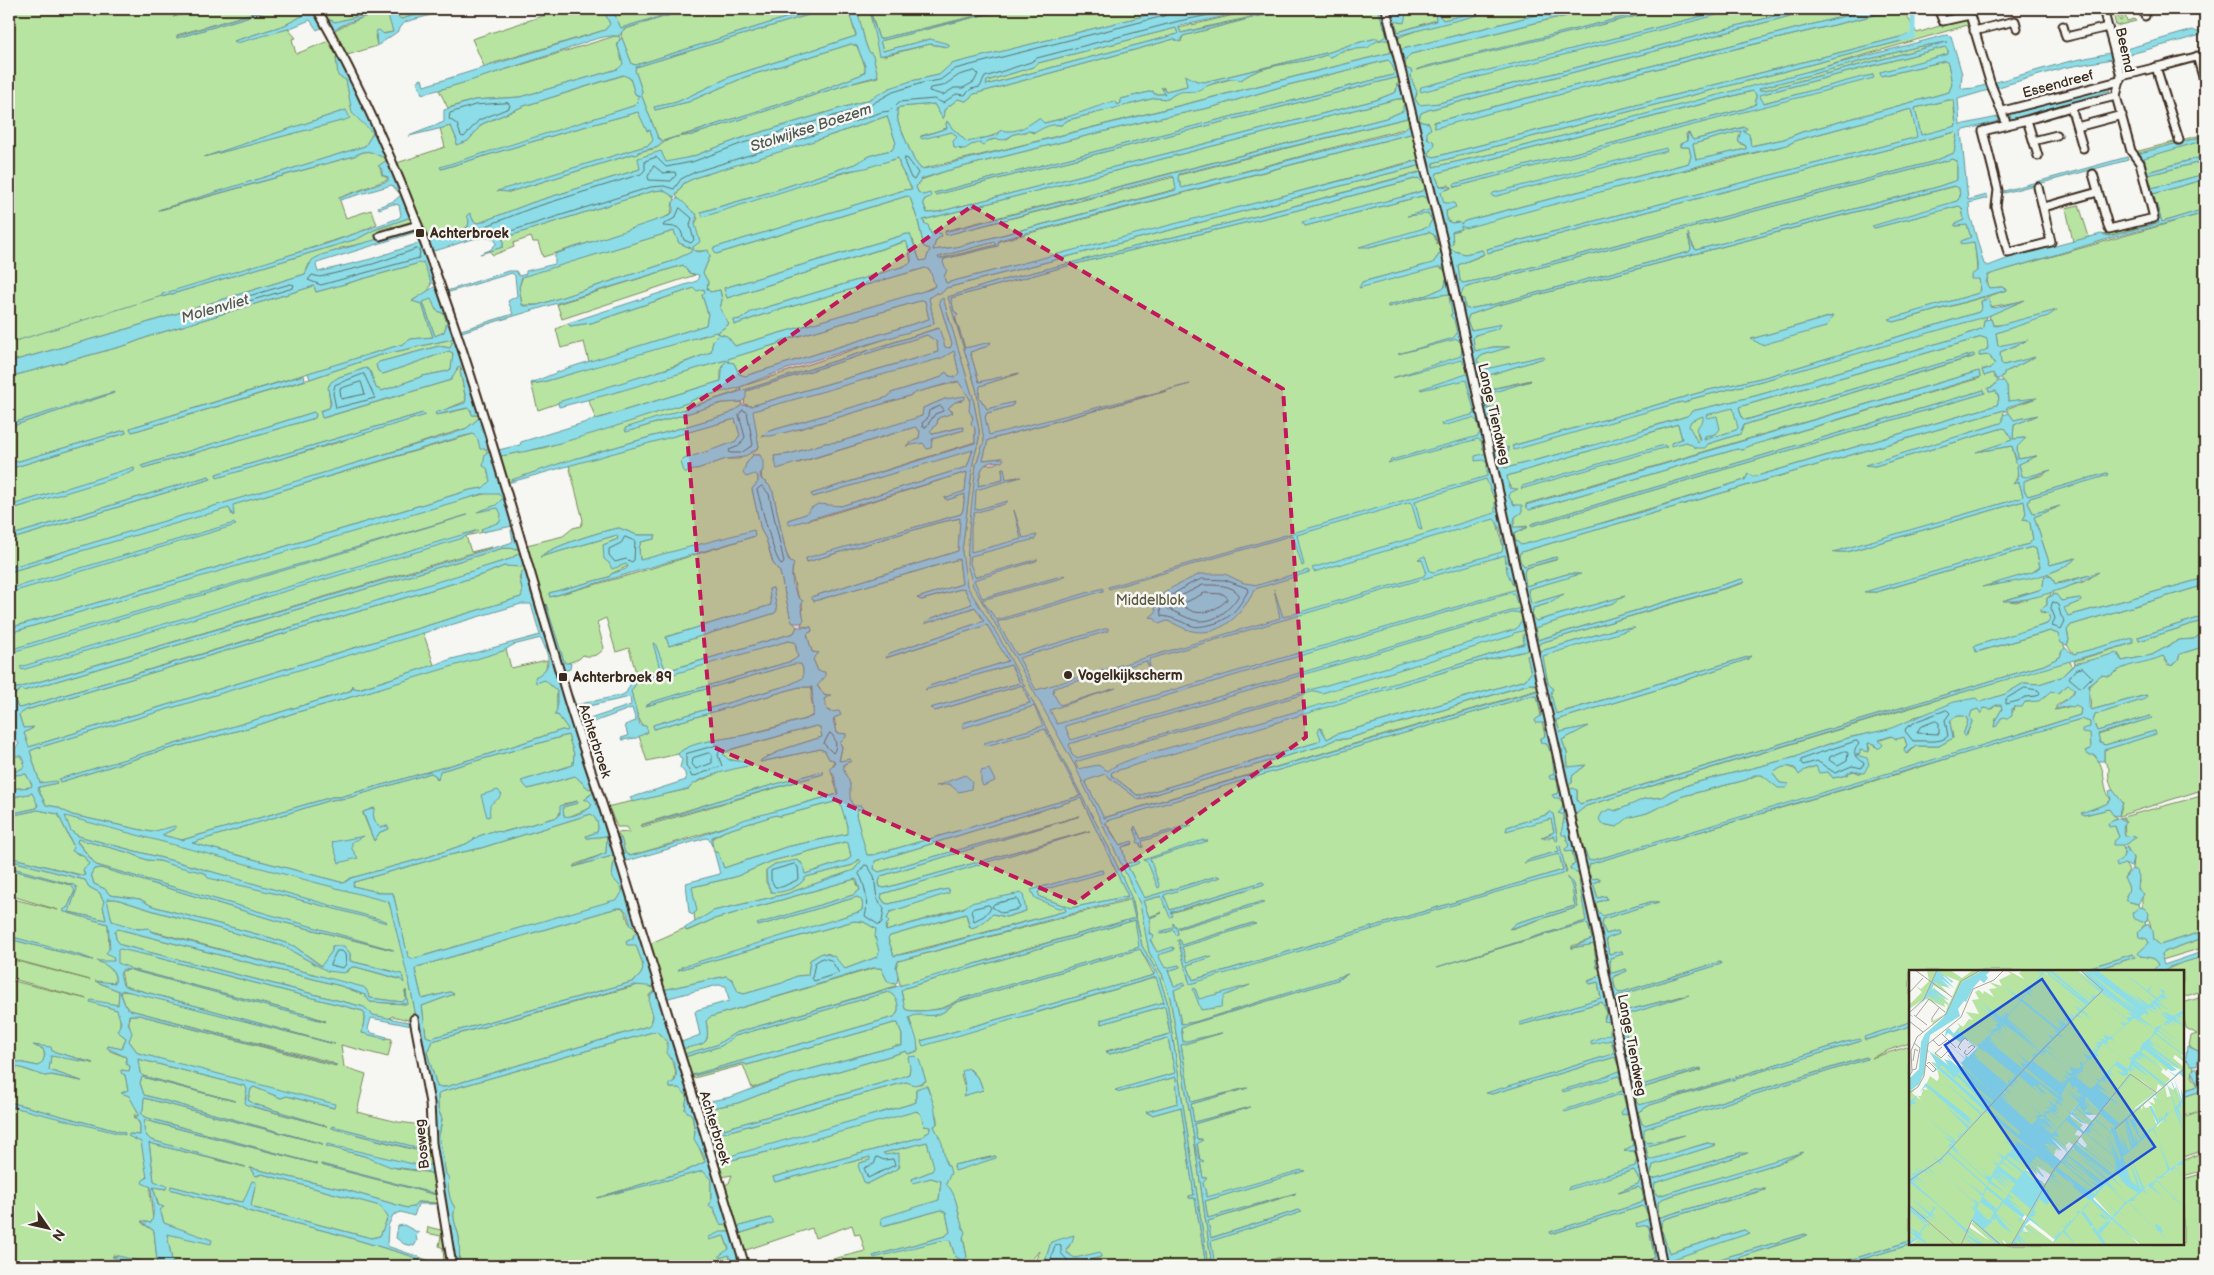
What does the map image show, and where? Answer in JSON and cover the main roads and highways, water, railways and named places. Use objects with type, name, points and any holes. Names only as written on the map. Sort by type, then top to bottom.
[{"type":"water","points":[[267,9],[273,9],[177,38],[177,36]]},
{"type":"water","points":[[305,9],[314,9],[323,27],[317,30],[310,20],[288,29],[237,43],[234,41],[285,25],[306,14]]},
{"type":"water","points":[[389,9],[401,19],[439,9],[453,9],[405,22],[397,32],[377,46],[376,31],[379,30],[384,34],[393,32],[387,12],[349,22],[336,29],[333,33],[327,21],[335,22]]},
{"type":"water","points":[[603,9],[612,9],[621,28],[689,9],[624,29],[619,36],[597,39],[474,80],[422,94],[417,81],[422,79],[424,86],[605,30],[610,24]]},
{"type":"water","points":[[814,9],[828,9],[636,67],[635,70],[642,91],[641,94],[658,138],[663,141],[670,139],[662,142],[658,147],[638,152],[637,155],[633,154],[509,192],[497,191],[649,145],[653,140],[650,130],[647,131],[638,112],[441,169],[440,167],[633,106],[638,103],[637,98],[640,96],[635,94],[630,78],[623,75],[524,106],[482,124],[468,141],[456,145],[457,140],[451,126],[409,136],[444,122],[444,110],[474,100],[520,97],[618,69],[623,64],[617,43],[622,38],[632,64],[636,65]]},
{"type":"water","points":[[848,9],[857,9],[865,42],[873,56],[878,76],[692,135],[679,137],[817,92],[865,72],[865,66],[857,46],[851,44],[745,77],[688,102],[655,110],[654,107],[677,102],[732,76],[856,36]]},
{"type":"water","points":[[869,9],[879,39],[1007,9],[880,41],[883,51],[930,39],[949,44],[949,47],[930,44],[879,56]]},
{"type":"water","points":[[1172,9],[1258,9],[1180,26],[1181,33],[1242,20],[1267,10],[1286,9],[1183,36],[1179,42],[1174,39],[974,94],[966,101],[958,99],[944,110],[943,119],[934,104],[900,107],[897,109],[898,122],[914,160],[921,169],[936,167],[1393,52],[1399,77],[935,195],[934,193],[1393,75],[1395,72],[1388,60],[1280,87],[1213,107],[1146,121],[946,171],[921,179],[916,187],[918,192],[923,195],[930,193],[931,197],[923,202],[927,213],[938,212],[1376,100],[1396,92],[1398,83],[1401,83],[1405,98],[923,220],[928,225],[931,234],[941,233],[942,236],[936,240],[933,250],[956,247],[1176,190],[1174,177],[1172,176],[946,235],[945,232],[1386,118],[1403,111],[1403,105],[1407,103],[1407,118],[1179,174],[1178,178],[1182,188],[1402,131],[1411,123],[1414,133],[999,240],[998,246],[944,259],[943,263],[947,270],[944,277],[946,283],[1414,162],[1420,156],[1422,165],[946,288],[944,291],[938,294],[937,292],[929,298],[934,323],[932,325],[811,361],[740,387],[700,397],[595,433],[524,452],[501,456],[499,456],[494,442],[498,450],[520,445],[521,442],[721,381],[723,364],[726,360],[559,407],[558,402],[676,366],[711,352],[713,340],[718,335],[716,332],[543,382],[531,383],[568,368],[706,325],[708,314],[702,295],[705,293],[704,289],[697,291],[694,288],[591,323],[570,326],[568,323],[697,281],[699,275],[689,273],[683,265],[458,333],[458,331],[513,314],[508,301],[517,296],[515,276],[512,273],[446,293],[444,292],[508,271],[516,271],[519,276],[526,274],[526,271],[555,264],[555,254],[669,216],[673,212],[673,202],[677,198],[697,214],[695,224],[700,242],[693,247],[693,250],[699,252],[708,250],[710,256],[703,273],[708,282],[707,289],[710,292],[720,290],[722,300],[720,309],[729,324],[718,332],[727,336],[735,346],[931,289],[935,286],[930,270],[925,268],[762,315],[734,325],[733,320],[741,319],[751,312],[908,265],[911,262],[911,255],[906,241],[727,298],[724,288],[907,234],[910,234],[920,261],[926,260],[930,249],[924,247],[910,197],[907,196],[716,254],[713,248],[912,189],[900,167],[898,158],[866,168],[847,171],[703,217],[701,212],[767,193],[855,164],[872,155],[892,150],[896,143],[887,116],[802,145],[697,177],[684,183],[674,197],[663,190],[653,191],[503,238],[503,247],[480,254],[490,250],[496,244],[495,240],[479,238],[441,249],[425,251],[434,282],[430,285],[431,282],[423,262],[316,292],[314,286],[153,335],[127,345],[9,377],[9,362],[117,332],[305,274],[312,260],[321,255],[417,228],[420,237],[418,238],[416,232],[317,263],[316,265],[318,272],[371,259],[468,227],[467,215],[470,213],[474,222],[479,223],[531,203],[640,169],[638,158],[661,151],[666,162],[691,157],[742,138],[868,100],[890,88],[911,81],[939,75],[951,64]],"holes":[[[1176,28],[1178,34],[986,85],[987,81],[1033,67],[1038,63]],[[674,231],[679,243],[691,248],[691,252],[670,262],[538,305],[522,305],[519,287],[522,277]],[[995,242],[996,245],[939,259],[938,257]],[[923,300],[925,301],[929,319],[745,376],[739,374],[734,363],[728,362],[728,359],[777,344],[781,341]]]},
{"type":"water","points":[[1378,9],[1382,9],[1391,41],[1378,41],[1368,48],[1344,50],[1330,57],[1326,55],[1271,67],[1250,74],[1241,80],[1223,80],[1194,92],[1177,93],[1168,99],[1155,98],[1068,120],[1061,125],[1048,126],[1036,132],[1028,131],[1014,134],[1004,140],[988,141],[983,145],[979,143],[971,145],[965,149],[954,148],[953,141],[957,137],[952,132],[922,139],[920,137],[947,128],[947,121],[967,142],[998,135],[1001,130],[1016,130],[1039,118],[1044,123],[1115,101],[1118,105],[1121,103],[1121,99],[1153,91],[1154,94],[1165,94],[1161,87],[1166,91],[1187,86],[1185,75],[1204,82],[1330,52],[1377,38],[1380,40],[1387,35]]},
{"type":"water","points":[[1389,9],[1397,11],[1400,15],[1406,14],[1404,23],[1395,21],[1398,32],[1436,21],[1435,9],[1441,9],[1439,15],[1443,20],[1489,9],[1500,9],[1488,15],[1482,14],[1400,35],[1398,40]]},
{"type":"water","points":[[1559,9],[1587,9],[1563,17],[1411,54],[1406,60],[1405,66],[1412,71],[1410,76],[1417,92],[1415,99],[1419,105],[1439,103],[1802,9],[1817,9],[1428,110],[1421,113],[1419,119],[1421,122],[1429,123],[1431,129],[1427,131],[1427,138],[1434,142],[1435,146],[1429,151],[1429,155],[1434,157],[1908,35],[1909,39],[1485,149],[1433,163],[1433,167],[1505,151],[1946,35],[1951,36],[1962,74],[1961,87],[1963,89],[1975,88],[2193,30],[2197,32],[2205,30],[2205,34],[2112,59],[2063,68],[1958,99],[1960,125],[1999,118],[1999,121],[1961,131],[1968,200],[1987,195],[1988,198],[1969,203],[1970,215],[1984,264],[1988,266],[2009,258],[2101,234],[2110,236],[2159,223],[2140,153],[2205,136],[2205,140],[2144,158],[2148,172],[2205,156],[2205,161],[2148,175],[2152,188],[2205,174],[2205,179],[2153,194],[2162,222],[2205,209],[2205,213],[2111,238],[1988,275],[1986,283],[1989,288],[2002,287],[2007,290],[1894,322],[1889,319],[1979,293],[1981,290],[1979,279],[1971,279],[1971,275],[1977,271],[1974,242],[1961,244],[1961,241],[1971,237],[1967,225],[1955,226],[1955,224],[1964,220],[1962,208],[1959,206],[1874,228],[1872,226],[1957,201],[1960,197],[1959,188],[1954,186],[1495,306],[1469,315],[1467,321],[1471,330],[1502,324],[1497,329],[1475,335],[1473,338],[1475,351],[1493,347],[1510,347],[1483,355],[1477,359],[1481,370],[1543,356],[1544,358],[1483,377],[1487,390],[1531,381],[1488,394],[1487,409],[1496,407],[1499,409],[1489,416],[1498,444],[1494,446],[1495,451],[1508,447],[1509,451],[1500,456],[1502,466],[1506,468],[1594,445],[1687,416],[1692,411],[1755,396],[1960,337],[1983,328],[1984,320],[1991,319],[1993,325],[1996,326],[2057,310],[2048,316],[1996,333],[1998,346],[2028,340],[2000,352],[2001,363],[2004,365],[2035,357],[2005,372],[2003,376],[1996,379],[1993,373],[1984,376],[1982,370],[1991,368],[1995,364],[1989,355],[1979,356],[1979,353],[1988,349],[1987,339],[1982,337],[1739,407],[1742,418],[1746,420],[1973,354],[1975,356],[1744,425],[1740,434],[1708,444],[1705,448],[1696,448],[1687,442],[1671,446],[1671,443],[1682,439],[1678,424],[1507,476],[1509,488],[1518,489],[1510,493],[1509,497],[1514,505],[1522,505],[1522,512],[1515,517],[1513,527],[1528,527],[1514,533],[1515,540],[1521,545],[1625,517],[1745,480],[1748,474],[1753,477],[1764,474],[1997,405],[1999,398],[1996,391],[1989,392],[1988,388],[1993,387],[1998,381],[2004,381],[2007,386],[2008,401],[2037,398],[2007,407],[2006,412],[2004,410],[1521,552],[1519,555],[1520,561],[1524,566],[1556,557],[1557,559],[1526,568],[1524,572],[1526,586],[1567,574],[1581,574],[1528,589],[1531,604],[1564,594],[1547,604],[1533,608],[1532,617],[1536,621],[1625,596],[1613,603],[1535,628],[1538,640],[1742,579],[1745,582],[1540,643],[1537,647],[1541,651],[1616,629],[1635,628],[1543,656],[1548,684],[1553,688],[1551,694],[1556,714],[1751,656],[1748,659],[1656,690],[1556,720],[1560,732],[1589,726],[1562,740],[1567,753],[1568,767],[1586,765],[1572,776],[1572,783],[1567,785],[1560,757],[1563,752],[1562,749],[1558,750],[1553,727],[1555,720],[1551,718],[1509,529],[1511,524],[1509,523],[1448,254],[1449,250],[1429,168],[1430,165],[1399,50]],"holes":[[[1947,42],[1765,90],[1759,90],[1760,88],[1916,47]],[[1945,47],[1948,50],[1948,54],[1880,72],[1881,76],[1945,61],[1948,63],[1952,84],[1949,92],[1802,132],[1784,139],[1751,146],[1749,134],[1743,131],[1747,129],[1746,127],[1693,140],[1688,133],[1687,141],[1680,144],[1681,147],[1689,147],[1691,156],[1689,163],[1465,221],[1461,224],[1459,222],[1452,223],[1447,221],[1446,211],[1456,207],[1454,203],[1444,203],[1441,192],[1452,187],[1440,186],[1436,177],[1437,173],[1752,91],[1756,94],[1756,104],[1744,109],[1454,184],[1455,187],[1874,78],[1873,75],[1862,77],[1764,103],[1759,95]],[[1954,100],[1956,126],[1921,135],[1915,108]],[[1911,109],[1917,137],[1487,249],[1487,253],[1955,132],[1957,134],[1954,153],[1932,162],[1490,278],[1463,283],[1460,281],[1458,265],[1484,254],[1482,250],[1465,254],[1451,250],[1450,247],[1453,244],[1452,232],[1461,229],[1461,226],[1465,228],[1721,160],[1787,145],[1797,140]],[[1741,131],[1738,141],[1746,146],[1746,149],[1696,160],[1693,144]],[[1953,159],[1957,161],[1957,180],[1934,188],[1696,250],[1688,233],[1691,249],[1689,252],[1495,304],[1465,308],[1464,299],[1460,297],[1464,288]],[[1733,408],[1738,428],[1704,440],[1705,436],[1716,434],[1720,429],[1717,416],[1707,418],[1706,415]],[[1703,416],[1703,420],[1696,429],[1700,439],[1698,443],[1689,426],[1691,421]]]},
{"type":"water","points":[[1656,9],[1665,9],[1416,70],[1427,66]]},
{"type":"water","points":[[1730,9],[1740,9],[1421,92],[1420,90],[1421,87]]},
{"type":"water","points":[[1872,9],[1900,9],[1697,58],[1435,128],[1434,122]]},
{"type":"water","points":[[339,56],[387,158],[368,151],[158,210],[365,146],[373,133],[352,113],[346,80],[338,76],[336,57]]},
{"type":"water","points":[[2109,87],[2110,91],[2011,119],[2010,114]]},
{"type":"water","points":[[346,110],[350,118],[345,120],[204,157]]},
{"type":"water","points":[[1666,148],[1667,151],[1493,197],[1492,195],[1493,193]]},
{"type":"water","points":[[2127,157],[2128,160],[2004,193],[2004,191]]},
{"type":"water","points":[[387,160],[401,192],[399,193],[392,185],[340,200],[339,198],[388,181],[388,177],[382,175],[382,169],[378,166]]},
{"type":"water","points":[[1425,171],[1425,184],[1418,178],[1294,211],[1067,266],[951,298],[954,311],[958,315],[955,317],[965,348],[991,342],[988,346],[970,352],[979,382],[1019,373],[980,386],[979,397],[987,409],[1014,402],[1012,406],[987,413],[985,417],[989,435],[1190,384],[988,440],[983,460],[1004,459],[1002,462],[990,462],[983,467],[978,486],[1003,480],[1002,468],[1004,468],[1006,479],[1021,477],[976,490],[975,510],[1008,501],[1005,504],[974,513],[971,527],[971,552],[1021,539],[1014,510],[1023,538],[1037,535],[1035,539],[971,556],[970,563],[975,577],[1038,559],[974,580],[982,598],[1065,575],[1062,578],[982,600],[997,620],[1103,588],[1103,591],[997,622],[1017,655],[1108,628],[1108,631],[1019,658],[1036,690],[1280,618],[1274,589],[1283,617],[1424,576],[1426,571],[1422,560],[1418,559],[1425,556],[1430,571],[1433,572],[1502,552],[1502,534],[1494,519],[1314,572],[1312,568],[1495,513],[1495,501],[1498,500],[1516,583],[1513,585],[1507,572],[1505,555],[1150,659],[1151,671],[1146,661],[1054,688],[1053,693],[1060,705],[1116,688],[1050,710],[1057,724],[1517,589],[1520,603],[1517,603],[1514,594],[1511,593],[1065,726],[1071,740],[1521,608],[1523,614],[1515,612],[1069,744],[1072,755],[1076,758],[1104,751],[1516,629],[1523,618],[1526,630],[1514,633],[1512,636],[1322,693],[1315,691],[1075,762],[1078,769],[1098,765],[1108,771],[1124,762],[1150,753],[1524,644],[1523,634],[1527,636],[1529,649],[1526,651],[1477,662],[1112,772],[1111,775],[1137,795],[1141,795],[1318,742],[1321,739],[1318,731],[1320,727],[1327,739],[1337,734],[1525,680],[1531,673],[1527,656],[1531,654],[1538,684],[1529,684],[1346,739],[1336,739],[1321,746],[1139,800],[1105,774],[1085,781],[1104,818],[1540,690],[1554,750],[1550,751],[1547,744],[1541,743],[1540,739],[1545,736],[1544,723],[1536,723],[1535,720],[1542,715],[1537,696],[1530,696],[1106,821],[1106,825],[1120,845],[1132,841],[1133,843],[1122,847],[1126,864],[1138,861],[1139,863],[1128,867],[1144,898],[1217,876],[1221,877],[1164,895],[1170,910],[1262,882],[1265,884],[1171,912],[1173,916],[1170,917],[1161,896],[1143,901],[1149,917],[1162,912],[1150,918],[1149,934],[1153,934],[1154,937],[1150,940],[1157,952],[1173,947],[1174,950],[1158,955],[1165,968],[1179,965],[1180,967],[1168,971],[1174,986],[1185,983],[1186,985],[1174,990],[1181,1024],[1195,1022],[1348,974],[1337,980],[1181,1027],[1183,1042],[1222,1033],[1181,1045],[1191,1102],[1248,1088],[1191,1104],[1194,1122],[1250,1107],[1194,1124],[1197,1139],[1203,1140],[1197,1144],[1199,1159],[1204,1161],[1200,1163],[1203,1178],[1207,1178],[1203,1183],[1207,1197],[1301,1170],[1305,1171],[1205,1201],[1208,1218],[1296,1193],[1208,1221],[1211,1238],[1299,1210],[1302,1212],[1211,1241],[1215,1266],[1212,1266],[1194,1138],[1170,998],[1162,974],[1149,952],[1140,904],[1075,766],[973,586],[967,564],[976,465],[984,441],[976,388],[948,297],[999,281],[1253,217]]},
{"type":"water","points":[[1428,187],[1431,205],[1428,205],[1426,198],[1422,196],[1305,226],[1302,222],[1406,196]]},
{"type":"water","points":[[401,195],[411,217],[374,230],[357,239],[162,297],[162,294],[329,243],[399,218],[401,215],[399,205],[393,204],[379,209],[378,207],[394,201]]},
{"type":"water","points":[[1433,209],[1442,245],[1440,247],[1434,235],[1429,232],[1369,247],[1359,247],[1428,227],[1432,220],[1428,214],[1407,216]]},
{"type":"water","points":[[1441,252],[1446,257],[1447,275],[1442,267],[1438,267],[1359,288],[1362,282],[1433,263]]},
{"type":"water","points":[[1446,279],[1448,279],[1452,290],[1449,294],[1426,297],[1388,307],[1388,305],[1427,295],[1445,287]]},
{"type":"water","points":[[434,287],[437,289],[455,335],[452,339],[377,356],[310,379],[308,373],[403,344],[411,339],[433,337],[422,304],[412,301]],"holes":[[[431,299],[436,310],[444,314],[447,323],[444,332],[435,336],[423,302]]]},
{"type":"water","points":[[1449,297],[1452,297],[1463,340],[1460,342],[1457,339],[1398,354],[1453,338],[1457,333],[1454,320],[1450,315],[1452,314]]},
{"type":"water","points":[[943,298],[973,398],[979,430],[979,439],[973,462],[962,552],[967,586],[1000,639],[1109,848],[1132,899],[1142,946],[1158,973],[1167,1001],[1208,1266],[1206,1266],[1195,1198],[1189,1198],[1189,1196],[1194,1195],[1181,1107],[1152,1115],[1146,1112],[1178,1103],[1176,1077],[1120,1092],[1115,1090],[1175,1073],[1168,1038],[1110,1054],[1106,1052],[1170,1034],[1165,1006],[1101,1024],[1101,1020],[1164,1002],[1156,977],[923,1046],[921,1041],[1154,975],[1154,971],[1140,949],[957,1002],[936,1015],[912,1016],[909,1018],[917,1040],[918,1051],[908,1054],[906,1051],[764,1093],[738,1103],[706,1109],[700,1115],[696,1099],[698,1098],[700,1103],[731,1097],[789,1075],[902,1046],[902,1035],[898,1023],[894,1023],[747,1065],[743,1063],[689,1077],[689,1071],[692,1075],[894,1017],[898,1011],[898,1003],[888,992],[735,1036],[721,1046],[684,1057],[684,1054],[716,1045],[735,1033],[1135,918],[1130,898],[898,961],[896,967],[897,983],[888,982],[881,968],[872,968],[710,1017],[706,1021],[707,1036],[704,1043],[681,1049],[679,1043],[700,1035],[695,1012],[697,1010],[729,1001],[726,986],[718,985],[665,999],[663,990],[726,976],[733,980],[738,992],[744,994],[782,983],[797,976],[808,975],[810,960],[822,953],[834,956],[845,969],[877,957],[879,952],[875,936],[876,929],[864,922],[854,921],[678,970],[681,967],[859,912],[862,910],[862,904],[861,900],[857,897],[758,926],[757,924],[853,895],[860,890],[855,879],[714,919],[686,931],[685,928],[713,911],[786,894],[854,870],[861,861],[859,859],[853,865],[806,877],[795,887],[786,891],[771,892],[767,882],[766,870],[775,864],[797,860],[803,865],[805,874],[848,860],[851,856],[848,843],[845,842],[772,861],[735,877],[692,887],[697,911],[692,915],[689,912],[686,883],[720,874],[714,851],[718,853],[724,868],[786,847],[847,834],[847,826],[840,802],[780,816],[776,815],[725,831],[712,837],[712,846],[709,839],[706,838],[627,861],[623,860],[617,839],[621,838],[625,853],[630,856],[695,838],[746,819],[838,794],[834,775],[829,768],[835,764],[834,760],[829,759],[825,751],[820,749],[760,762],[787,748],[822,737],[820,727],[816,726],[732,749],[723,754],[729,760],[749,762],[751,764],[707,777],[689,789],[633,802],[630,798],[686,780],[685,773],[680,767],[682,760],[678,754],[684,749],[701,743],[763,731],[813,716],[812,687],[799,687],[654,729],[653,725],[789,685],[803,678],[803,669],[801,664],[794,664],[646,706],[652,702],[792,661],[798,657],[795,642],[788,641],[639,684],[639,679],[661,673],[653,643],[655,643],[666,671],[794,633],[797,627],[811,627],[812,631],[807,634],[812,652],[819,653],[813,659],[818,671],[825,672],[825,677],[817,686],[825,696],[831,695],[824,699],[827,710],[830,712],[839,711],[841,715],[834,718],[833,721],[837,733],[846,734],[846,737],[840,743],[842,747],[839,761],[850,759],[851,761],[844,764],[844,770],[850,785],[850,798],[853,806],[861,806],[863,809],[857,810],[856,815],[867,855],[873,855],[1080,796],[1045,729],[986,746],[984,743],[1043,726],[1034,706],[963,728],[963,723],[1030,703],[1022,685],[935,711],[930,708],[1020,683],[1011,665],[925,690],[929,686],[1008,661],[987,625],[885,658],[890,653],[984,621],[975,607],[924,624],[932,618],[972,604],[964,588],[921,600],[917,598],[962,584],[959,559],[814,601],[811,597],[958,551],[960,518],[937,523],[807,562],[806,558],[961,514],[965,494],[947,500],[944,498],[965,491],[967,472],[790,525],[787,523],[788,520],[806,514],[818,504],[841,506],[967,467],[973,450],[813,497],[811,494],[975,443],[975,428],[971,424],[973,417],[969,411],[970,399],[958,381],[799,429],[771,436],[762,436],[766,432],[888,397],[891,393],[939,378],[946,372],[949,376],[955,377],[959,373],[954,351],[942,358],[753,411],[759,447],[744,457],[726,459],[688,472],[684,472],[681,462],[684,459],[735,442],[740,435],[735,419],[511,482],[511,480],[564,462],[729,414],[742,405],[751,406],[938,352],[937,342],[927,335],[746,391],[746,398],[741,402],[722,403],[626,432],[625,428],[939,328],[945,347],[950,348],[952,344],[939,301]],"holes":[[[1081,798],[1128,896],[1071,908],[1040,897],[1038,893],[1039,891],[1103,873],[1102,870],[1031,890],[1035,898],[1058,908],[1065,908],[1066,911],[894,956],[888,939],[890,936],[966,914],[972,928],[981,924],[993,914],[1006,917],[1026,911],[1023,894],[970,903],[964,908],[886,931],[885,927],[889,922],[887,919],[890,912],[949,893],[949,889],[889,904],[885,903],[881,898],[882,894],[1090,831],[885,888],[880,887],[881,876],[1080,816],[879,872],[874,869],[875,861]],[[1135,920],[1139,947],[963,998],[945,1008],[918,1011],[905,1009],[901,991],[905,988]]]},
{"type":"water","points":[[1989,299],[1990,307],[1995,308],[2025,300],[1988,316],[1769,379],[1691,399],[1685,403],[1681,402],[1514,450],[1512,446],[1709,390],[1769,376],[1979,312],[1982,307],[1981,301]]},
{"type":"water","points":[[1833,316],[1826,327],[1762,345],[1751,339]]},
{"type":"water","points":[[452,342],[457,342],[463,367],[458,367],[451,380],[322,418],[320,411],[329,408],[331,404],[328,388],[331,382],[339,377],[366,368],[370,371],[376,388],[382,391],[423,376],[448,371],[451,369],[453,353],[449,351],[383,374],[378,371],[376,365],[379,362],[439,346],[450,348]]},
{"type":"water","points":[[1462,346],[1464,346],[1469,369],[1467,370],[1462,360],[1392,378],[1461,356]]},
{"type":"water","points":[[464,369],[478,415],[472,415],[471,410],[467,408],[436,415],[435,413],[465,403],[466,399],[460,371]]},
{"type":"water","points":[[1979,371],[1980,377],[1746,447],[1744,450],[1737,449],[1529,510],[1526,507],[1526,505]]},
{"type":"water","points":[[1470,374],[1477,405],[1476,408],[1487,447],[1483,449],[1481,441],[1478,439],[1388,463],[1391,460],[1478,436],[1480,432],[1477,421],[1473,418],[1442,426],[1441,423],[1475,414],[1466,380],[1420,389]]},
{"type":"water","points":[[304,375],[305,380],[132,432],[130,428]]},
{"type":"water","points":[[1984,390],[1985,393],[1531,526],[1531,524]]},
{"type":"water","points":[[114,393],[9,427],[9,424]]},
{"type":"water","points":[[965,396],[965,399],[955,402],[948,408],[953,413],[938,418],[937,424],[930,431],[933,434],[963,427],[964,430],[932,439],[931,448],[927,449],[923,443],[906,446],[919,438],[920,431],[915,427],[777,469],[774,456],[790,454],[825,443],[839,442],[922,416],[923,408],[945,399]]},
{"type":"water","points":[[314,412],[316,414],[315,418],[143,468],[141,466]]},
{"type":"water","points":[[423,413],[426,415],[217,478],[216,474]]},
{"type":"water","points":[[2009,413],[2014,420],[2038,415],[2014,425],[2013,439],[2026,438],[2017,447],[2018,459],[2037,456],[2019,464],[2022,476],[2026,477],[2051,470],[2024,481],[2024,490],[2028,496],[2107,473],[2109,475],[2030,498],[2028,503],[2033,513],[2060,506],[2034,517],[2050,565],[2077,558],[2056,571],[2044,575],[1982,587],[2033,572],[2040,567],[2036,549],[2032,547],[1876,592],[1864,592],[2029,544],[2033,540],[2030,523],[2027,519],[2023,520],[2026,514],[2024,501],[1847,552],[1833,552],[2021,498],[2023,496],[2019,482],[2013,484],[2018,478],[2017,465],[2014,462],[2016,459],[2012,446],[1976,452],[2012,440],[2006,429],[2003,428],[1875,466],[1865,465],[2001,423],[2003,415]]},
{"type":"water","points":[[479,418],[489,446],[487,449],[480,449],[478,440],[473,434],[460,437],[233,505],[233,516],[229,508],[9,572],[9,568],[455,433],[467,428]]},
{"type":"water","points":[[125,430],[126,433],[9,469],[9,464]]},
{"type":"water","points":[[1664,445],[1667,447],[1521,489],[1522,486]]},
{"type":"water","points":[[489,451],[491,452],[513,526],[482,532],[481,529],[500,522],[501,514],[498,508],[477,512],[496,505],[503,498],[498,494],[482,494],[9,633],[9,628],[172,581],[470,490],[483,488],[490,481],[487,468],[483,466],[485,454]]},
{"type":"water","points":[[1487,453],[1497,496],[1493,496],[1486,479],[1415,501],[1422,530],[1419,529],[1411,502],[1297,535],[1304,565],[1302,566],[1293,535],[1109,589],[1108,587],[1487,476],[1487,463],[1483,460],[1475,461],[1475,456]]},
{"type":"water","points":[[753,455],[760,455],[763,461],[763,471],[760,473],[761,479],[769,485],[773,492],[786,553],[789,561],[794,564],[792,573],[794,589],[803,601],[801,606],[804,620],[801,623],[793,623],[791,620],[780,572],[773,563],[766,539],[761,530],[752,489],[758,482],[758,476],[755,474],[746,477],[743,473],[746,464]]},
{"type":"water","points":[[134,467],[134,471],[124,475],[9,510],[9,506]]},
{"type":"water","points":[[209,476],[211,479],[9,540],[9,536]]},
{"type":"water","points":[[468,515],[9,653],[9,650],[57,635]]},
{"type":"water","points":[[234,523],[236,525],[9,593],[9,589]]},
{"type":"water","points":[[619,528],[637,535],[656,535],[654,539],[641,542],[639,548],[640,560],[754,530],[755,536],[550,597],[549,593],[609,577],[611,574],[626,569],[628,566],[626,564],[612,569],[604,559],[603,545],[618,539],[617,535],[540,557],[565,544],[590,535]]},
{"type":"water","points":[[514,529],[522,549],[503,548],[23,691],[21,689],[13,696],[18,708],[267,635],[510,559],[520,553],[523,555],[525,562],[522,567],[504,566],[485,574],[26,710],[19,715],[23,728],[34,727],[24,733],[29,747],[521,597],[521,572],[527,570],[564,700],[593,787],[589,789],[575,776],[528,789],[521,781],[573,765],[574,754],[568,735],[440,771],[438,780],[431,773],[348,798],[331,800],[192,843],[344,883],[351,878],[428,857],[466,844],[479,836],[493,831],[504,832],[558,817],[560,806],[578,801],[578,803],[563,807],[564,816],[577,814],[590,808],[592,804],[588,800],[584,800],[595,791],[615,855],[573,867],[606,853],[607,836],[587,838],[586,836],[597,832],[598,829],[597,822],[591,814],[481,848],[445,856],[354,882],[353,886],[382,893],[393,893],[408,956],[413,959],[618,899],[623,890],[612,877],[614,859],[616,858],[639,927],[631,926],[627,912],[622,908],[617,908],[417,967],[415,970],[422,999],[450,992],[454,994],[422,1006],[426,1036],[431,1038],[632,982],[641,974],[643,966],[636,945],[627,945],[626,942],[633,938],[639,929],[657,987],[635,985],[432,1041],[427,1052],[437,1087],[446,1087],[648,1026],[653,1017],[649,999],[651,994],[657,989],[730,1225],[720,1224],[714,1208],[709,1206],[711,1201],[711,1180],[703,1171],[597,1198],[686,1171],[705,1162],[704,1156],[694,1139],[695,1131],[692,1115],[685,1110],[687,1096],[679,1088],[670,1088],[669,1084],[675,1081],[676,1069],[667,1053],[667,1041],[656,1031],[441,1092],[438,1095],[438,1109],[442,1119],[439,1136],[446,1174],[449,1178],[449,1193],[455,1208],[454,1219],[459,1237],[460,1266],[455,1266],[435,1139],[429,1083],[410,986],[389,902],[65,816],[71,831],[78,836],[181,863],[386,921],[387,923],[208,878],[205,873],[160,861],[147,860],[130,853],[78,839],[77,842],[96,865],[394,950],[274,920],[101,868],[94,869],[91,874],[94,884],[105,889],[110,895],[140,899],[152,906],[271,938],[294,946],[321,966],[332,951],[332,946],[344,946],[350,953],[350,961],[402,974],[404,983],[400,979],[356,967],[352,967],[344,973],[327,971],[283,946],[116,899],[107,899],[112,921],[138,929],[149,928],[152,932],[363,987],[370,998],[402,1002],[406,999],[406,990],[408,1004],[370,1002],[365,995],[341,986],[118,929],[115,932],[116,939],[121,945],[364,1007],[373,1015],[413,1023],[412,1026],[371,1018],[368,1029],[372,1033],[387,1037],[386,1039],[362,1033],[365,1014],[363,1011],[155,957],[118,950],[118,963],[130,968],[129,970],[123,969],[120,974],[123,985],[127,987],[335,1044],[122,990],[120,992],[126,1007],[130,1010],[337,1065],[139,1015],[129,1015],[128,1022],[132,1033],[129,1041],[138,1053],[335,1104],[334,1108],[287,1096],[281,1098],[254,1087],[251,1089],[248,1100],[254,1104],[327,1126],[247,1105],[245,1103],[247,1089],[245,1086],[138,1059],[140,1073],[143,1076],[235,1101],[142,1077],[140,1083],[144,1095],[323,1144],[144,1098],[143,1110],[141,1112],[144,1117],[317,1164],[145,1120],[145,1131],[151,1140],[246,1167],[149,1143],[154,1181],[167,1186],[166,1189],[153,1187],[158,1205],[164,1207],[160,1210],[164,1223],[212,1240],[211,1244],[167,1234],[173,1266],[137,1266],[112,1257],[118,1256],[155,1265],[157,1261],[154,1231],[141,1221],[151,1223],[153,1209],[151,1187],[142,1183],[147,1178],[141,1142],[128,1136],[129,1134],[140,1135],[140,1125],[137,1118],[134,1117],[138,1116],[138,1112],[129,1096],[121,1093],[128,1090],[125,1075],[121,1073],[121,1070],[129,1071],[130,1066],[126,1064],[126,1057],[107,1048],[108,1046],[122,1049],[126,1038],[117,1031],[121,1023],[117,1010],[90,1002],[91,1000],[118,1005],[119,991],[95,981],[115,983],[113,972],[97,961],[114,961],[113,957],[106,953],[110,948],[108,924],[62,911],[68,907],[75,891],[71,885],[9,869],[9,867],[74,885],[77,889],[69,912],[106,920],[103,906],[104,900],[100,893],[89,887],[85,880],[9,860],[9,857],[83,876],[85,875],[83,869],[89,864],[83,855],[72,851],[74,847],[58,814],[38,810],[9,816],[9,814],[37,808],[38,805],[32,793],[9,798],[9,789],[31,787],[32,785],[26,774],[15,775],[14,772],[23,768],[25,762],[22,756],[9,756],[9,749],[17,747],[19,743],[15,740],[9,740],[9,738],[16,734],[14,722],[9,714],[9,689],[18,688],[510,543],[513,541],[511,530]],"holes":[[[521,604],[531,604],[540,635],[452,659],[359,689],[354,688],[353,685],[352,690],[347,692],[59,779],[60,782],[161,751],[255,726],[503,651],[513,645],[541,638],[546,650],[548,665],[535,677],[536,683],[545,680],[557,691],[557,709],[554,715],[558,715],[568,729],[567,731],[562,730],[486,755],[182,840],[162,835],[176,828],[175,826],[151,832],[72,815],[57,807],[46,805],[38,789],[39,787],[57,783],[56,781],[40,783],[30,751],[37,748]]]},
{"type":"water","points":[[478,530],[460,539],[22,670],[20,667]]},
{"type":"water","points":[[1308,570],[1310,572],[1255,589],[1238,614],[1222,627],[1213,630],[1203,632],[1192,631],[1167,621],[1159,624],[1154,618],[1150,617],[1156,612],[1153,601],[1173,587],[1200,574],[1225,574],[1244,583],[1258,585]]},
{"type":"water","points":[[2099,572],[2079,582],[2039,596],[2003,601],[2039,590],[2043,586],[2046,576],[2052,577],[2055,584]]},
{"type":"water","points":[[2205,578],[2205,585],[2071,625],[2067,630],[2069,640],[2067,645],[2061,643],[2058,634],[2050,631],[1976,652],[1974,646],[2047,624],[2050,619],[2048,613],[2039,610],[2047,605],[2047,598],[2056,594],[2061,601],[2080,598],[2081,601],[2064,608],[2068,616]]},
{"type":"water","points":[[773,588],[777,610],[775,613],[669,646],[666,637],[771,605],[769,589]]},
{"type":"water","points":[[543,604],[546,604],[564,661],[565,663],[571,663],[570,669],[562,672]]},
{"type":"water","points":[[2205,616],[2205,620],[2139,641],[2138,637]]},
{"type":"water","points":[[2205,631],[2205,651],[2199,648],[2180,654],[2178,660],[2171,666],[2163,656],[2128,666],[2110,676],[2101,675],[2089,685],[2089,707],[2091,710],[2147,695],[2145,699],[2095,715],[2093,721],[2097,731],[2150,716],[2152,718],[2098,734],[2100,743],[2105,745],[2155,731],[2156,734],[2104,750],[2104,761],[2098,761],[2095,755],[2088,755],[2086,751],[2091,749],[2090,733],[2082,732],[2082,729],[2090,727],[2090,722],[2081,719],[1590,864],[1588,870],[1586,869],[1568,790],[1573,788],[1577,790],[1577,800],[1580,804],[2044,665],[2060,657],[2065,648],[2074,654],[2133,638],[2133,643],[1904,709],[1586,806],[1576,814],[1580,840],[1589,861],[2030,731],[2080,715],[2081,709],[2076,705],[2054,710],[2073,694],[2075,689],[2068,685],[2058,693],[2051,691],[2039,701],[2025,702],[2022,707],[2014,707],[2012,709],[2012,716],[2007,719],[2005,717],[2001,718],[1997,726],[1994,727],[2002,709],[2001,705],[1996,705],[1990,709],[1983,708],[1981,714],[1978,709],[1972,711],[1970,717],[1972,722],[1965,737],[1963,735],[1968,721],[1966,717],[1956,717],[1950,723],[1953,738],[1939,746],[1916,746],[1906,754],[1904,750],[1907,745],[1904,737],[1897,739],[1891,736],[1879,740],[1883,745],[1880,748],[1868,743],[1869,752],[1860,750],[1860,754],[1856,755],[1867,758],[1869,764],[1864,773],[1853,771],[1847,775],[1833,778],[1828,772],[1819,773],[1816,766],[1805,770],[1799,775],[1795,768],[1783,767],[1773,774],[1780,783],[1789,784],[1786,788],[1778,788],[1762,775],[1754,775],[1746,780],[1683,796],[1647,813],[1628,818],[1617,827],[1602,824],[1599,819],[1602,813],[1610,809],[1616,811],[1644,799],[1662,797],[1671,791],[1694,783],[1796,757],[1808,751],[1848,738],[1889,729],[1954,702],[1976,698],[1980,702],[2005,694],[2024,683],[2039,684],[2061,677],[2075,664],[2117,653],[2122,661],[2152,655],[2179,640],[2194,639]]},
{"type":"water","points":[[635,681],[636,684],[631,691],[640,725],[646,726],[648,732],[636,738],[622,740],[621,738],[628,736],[625,725],[636,721],[632,708],[580,727],[577,721],[579,720],[581,722],[631,705],[630,697],[575,709],[570,696],[572,695],[576,705],[622,695],[626,693],[631,683]]},
{"type":"water","points":[[1552,756],[1555,756],[1581,871],[1579,873],[1571,870],[1570,867],[1575,864],[1572,851],[1566,852],[1565,849],[1569,846],[1566,835],[1562,835],[1564,815],[1558,813],[1562,809],[1563,803],[1559,798],[1554,798],[1552,795],[1559,793],[1557,779],[1550,779],[1549,776],[1554,774]]},
{"type":"water","points":[[989,769],[995,781],[983,786],[981,771]]},
{"type":"water","points":[[823,771],[823,774],[640,826],[733,796]]},
{"type":"water","points":[[965,775],[972,781],[971,789],[959,792],[949,784],[936,786]]},
{"type":"water","points":[[498,790],[502,795],[492,803],[490,816],[487,817],[481,795]]},
{"type":"water","points":[[2113,790],[2123,803],[2119,816],[2113,815],[2109,809],[2084,815],[2081,813],[2106,804],[2111,800],[2109,791]]},
{"type":"water","points":[[375,808],[374,819],[380,827],[388,826],[389,829],[380,832],[374,841],[363,812]]},
{"type":"water","points":[[1550,811],[1553,814],[1558,840],[1556,841],[1554,836],[1541,838],[1554,832],[1551,819],[1506,831],[1507,827],[1549,814]]},
{"type":"water","points":[[2119,818],[2126,821],[2123,828],[2125,836],[2137,837],[2124,845],[2113,845],[2113,842],[2119,837],[2115,826],[2109,827],[2108,823]]},
{"type":"water","points":[[1189,825],[1192,826],[1142,841],[1143,847],[1141,847],[1140,843],[1137,843],[1138,839],[1134,828],[1135,826],[1141,839]]},
{"type":"water","points":[[364,836],[352,842],[352,849],[358,858],[339,863],[332,842]]},
{"type":"water","points":[[1203,840],[1208,841],[1150,859],[1160,887],[1158,888],[1147,861],[1143,860]]},
{"type":"water","points":[[1560,845],[1566,873],[1190,984],[1178,940],[1180,940],[1182,945],[1253,923],[1256,924],[1182,947],[1187,962],[1207,956],[1212,957],[1187,965],[1193,980],[1563,870],[1559,854],[1524,863],[1531,859],[1559,851],[1557,846]]},
{"type":"water","points":[[2126,847],[2133,858],[2131,867],[2124,864],[2117,867],[2116,862],[2123,857]]},
{"type":"water","points":[[2132,869],[2137,871],[2139,877],[2138,889],[2144,894],[2138,904],[2127,901],[2126,896],[2129,889],[2124,878]]},
{"type":"water","points":[[1590,875],[1591,879],[1600,878],[1600,880],[1593,883],[1598,898],[1606,896],[1607,899],[1595,903],[1598,911],[1603,916],[1650,902],[1659,902],[1603,919],[1602,926],[1606,934],[1618,931],[1619,934],[1606,939],[1609,954],[1622,951],[1623,954],[1610,958],[1610,970],[1613,973],[1626,969],[1627,971],[1614,976],[1614,985],[1619,993],[1720,962],[1721,964],[1617,996],[1620,1012],[1689,995],[1626,1015],[1620,1020],[1626,1031],[1627,1046],[1631,1048],[1631,1068],[1635,1070],[1632,1074],[1635,1087],[1702,1069],[1639,1089],[1636,1101],[1639,1105],[1686,1093],[1846,1042],[1860,1039],[1861,1041],[1650,1105],[1638,1112],[1642,1124],[1645,1125],[1867,1057],[1867,1059],[1644,1129],[1644,1140],[1648,1143],[1685,1135],[1648,1146],[1646,1148],[1649,1160],[1708,1143],[1716,1145],[1653,1165],[1650,1176],[1653,1179],[1740,1153],[1748,1153],[1655,1183],[1654,1191],[1658,1196],[1803,1152],[1779,1163],[1664,1198],[1658,1202],[1658,1217],[1661,1217],[1755,1189],[1766,1189],[1664,1219],[1659,1229],[1662,1231],[1669,1253],[1744,1230],[1750,1233],[1670,1260],[1669,1266],[1665,1266],[1618,1025],[1620,1023],[1587,876]]},
{"type":"water","points":[[1567,877],[1574,886],[1578,907],[1509,929],[1516,923],[1575,906],[1572,887]]},
{"type":"water","points":[[1582,877],[1600,959],[1600,968],[1597,968],[1594,944],[1571,948],[1592,939],[1588,924],[1584,923],[1437,967],[1586,921],[1579,881]]},
{"type":"water","points":[[1260,902],[1264,903],[1177,929],[1178,934],[1176,935],[1174,930],[1160,934],[1159,932],[1173,928],[1173,923],[1176,928]]},
{"type":"water","points":[[2139,907],[2144,908],[2149,913],[2148,920],[2142,922],[2133,918],[2132,913]]},
{"type":"water","points":[[2148,923],[2153,931],[2154,940],[2160,945],[2205,931],[2205,937],[2164,952],[2161,955],[2164,965],[2205,951],[2205,956],[2169,967],[2167,970],[2154,970],[2158,965],[2155,960],[2140,956],[2138,953],[2149,943],[2147,939],[2139,937],[2138,932]]},
{"type":"water","points":[[9,936],[83,956],[93,960],[9,939]]},
{"type":"water","points":[[2133,954],[2135,957],[2094,970],[2081,970]]},
{"type":"water","points":[[131,970],[307,1015],[326,1022]]},
{"type":"water","points":[[1599,974],[1602,975],[1612,1018],[1609,1022],[1604,1021],[1607,1012],[1602,1002],[1521,1025],[1519,1023],[1601,998],[1598,982],[1590,984],[1588,982],[1598,977]]},
{"type":"water","points":[[1250,985],[1224,996],[1221,1007],[1201,1010],[1193,989],[1195,988],[1199,999]]},
{"type":"water","points":[[1909,1022],[1909,1026],[1865,1040],[1864,1037]]},
{"type":"water","points":[[1610,1027],[1615,1031],[1621,1065],[1618,1065],[1615,1057],[1492,1094],[1486,1093],[1613,1054],[1614,1050],[1611,1040],[1591,1044],[1591,1041],[1610,1034]]},
{"type":"water","points":[[33,1045],[51,1047],[52,1051],[93,1063],[51,1056],[49,1070],[82,1081],[52,1075],[45,1076],[9,1064],[9,1060],[38,1066],[43,1061],[45,1055],[43,1049]]},
{"type":"water","points":[[2187,1046],[2198,1051],[2205,1051],[2205,1056],[2198,1058],[2197,1065],[2191,1065],[2187,1060],[2184,1061]]},
{"type":"water","points":[[916,1056],[919,1059],[926,1081],[915,1085],[906,1082],[719,1134],[713,1137],[715,1154],[713,1155],[702,1120],[705,1119],[709,1130],[714,1132],[899,1078],[909,1074],[908,1057]]},
{"type":"water","points":[[2196,1067],[2205,1082],[2205,1098],[2201,1091],[2184,1097],[2184,1091],[2198,1086],[2192,1071]]},
{"type":"water","points":[[968,1068],[979,1079],[983,1090],[963,1096],[966,1091],[962,1071]]},
{"type":"water","points":[[1622,1071],[1625,1085],[1622,1086],[1619,1076],[1563,1092],[1562,1090],[1600,1079]]},
{"type":"water","points":[[927,1086],[934,1105],[937,1124],[934,1126],[942,1143],[946,1164],[949,1166],[951,1173],[946,1184],[956,1200],[960,1220],[965,1232],[963,1238],[967,1257],[964,1260],[968,1266],[959,1266],[961,1260],[955,1256],[950,1240],[939,1241],[874,1258],[873,1256],[945,1236],[950,1232],[946,1213],[941,1210],[882,1226],[881,1218],[939,1200],[941,1181],[931,1178],[913,1183],[912,1179],[932,1171],[934,1167],[927,1142],[883,1153],[885,1155],[899,1153],[899,1168],[867,1184],[864,1182],[858,1166],[860,1163],[870,1160],[870,1157],[775,1182],[773,1177],[922,1137],[930,1130],[930,1127],[924,1126],[921,1115],[917,1111],[767,1152],[718,1163],[717,1165],[716,1160],[914,1103],[916,1102],[916,1089]]},
{"type":"water","points":[[1626,1091],[1629,1113],[1622,1115],[1621,1112],[1626,1107],[1623,1095],[1621,1094],[1565,1112],[1564,1110]]},
{"type":"water","points":[[9,1102],[125,1133],[125,1135],[9,1106]]},
{"type":"water","points":[[1629,1119],[1631,1119],[1650,1213],[1647,1213],[1643,1206],[1551,1234],[1550,1232],[1641,1203],[1644,1200],[1642,1190],[1638,1187],[1618,1193],[1638,1184],[1640,1181],[1634,1170],[1568,1190],[1569,1187],[1635,1166],[1637,1159],[1634,1151],[1624,1151],[1633,1145]]},
{"type":"water","points":[[332,1126],[420,1148],[422,1151],[335,1129]]},
{"type":"water","points":[[327,1144],[426,1167],[434,1161],[434,1175],[426,1171],[391,1167],[364,1156],[326,1146]]},
{"type":"water","points":[[996,1156],[996,1158],[955,1171],[954,1165]]},
{"type":"water","points":[[321,1165],[437,1194],[437,1195]]},
{"type":"water","points":[[250,1168],[346,1190],[407,1208],[413,1207],[417,1202],[436,1204],[418,1204],[414,1216],[401,1212],[393,1215],[388,1226],[387,1246],[419,1257],[431,1266],[408,1255],[337,1234],[248,1211],[235,1204],[225,1205],[170,1189],[171,1186],[221,1199],[243,1202],[252,1181],[256,1182],[251,1205],[254,1208],[371,1238],[380,1236],[388,1217],[380,1206],[262,1174],[255,1176]]},
{"type":"water","points":[[770,1218],[773,1220],[773,1223],[738,1234],[736,1227]]},
{"type":"water","points":[[1650,1219],[1661,1266],[1657,1266],[1653,1262],[1646,1264],[1646,1261],[1652,1259],[1654,1255],[1649,1228],[1647,1225],[1637,1227],[1636,1224]]},
{"type":"water","points":[[404,1225],[419,1233],[416,1236],[417,1241],[414,1246],[404,1244],[396,1238],[398,1226]]},
{"type":"water","points":[[720,1232],[732,1232],[742,1266],[732,1266],[729,1255],[720,1258],[720,1255],[729,1249],[724,1236],[709,1240],[709,1237]]},
{"type":"water","points":[[1805,1234],[1808,1235],[1713,1266],[1696,1266]]},
{"type":"water","points":[[1074,1235],[1072,1242],[1066,1249],[1067,1253],[1075,1258],[1100,1252],[1101,1257],[1065,1266],[1048,1266],[1046,1258],[1051,1242]]},
{"type":"water","points":[[1909,1241],[1909,1245],[1839,1266],[1831,1266]]},
{"type":"waterway","points":[[1902,39],[1913,36],[1913,9]]},
{"type":"waterway","points":[[9,343],[162,296]]},
{"type":"place","name":"Achterbroek","points":[[420,233]]},
{"type":"place","name":"Vogelkijkscherm","points":[[1068,675]]},
{"type":"place","name":"Achterbroek 89","points":[[563,677]]},
{"type":"water label","name":"Stolwijkse Boezem","points":[[811,128]]},
{"type":"water label","name":"Molenvliet","points":[[215,309]]},
{"type":"park label","name":"Middelblok","points":[[1150,600]]}]
